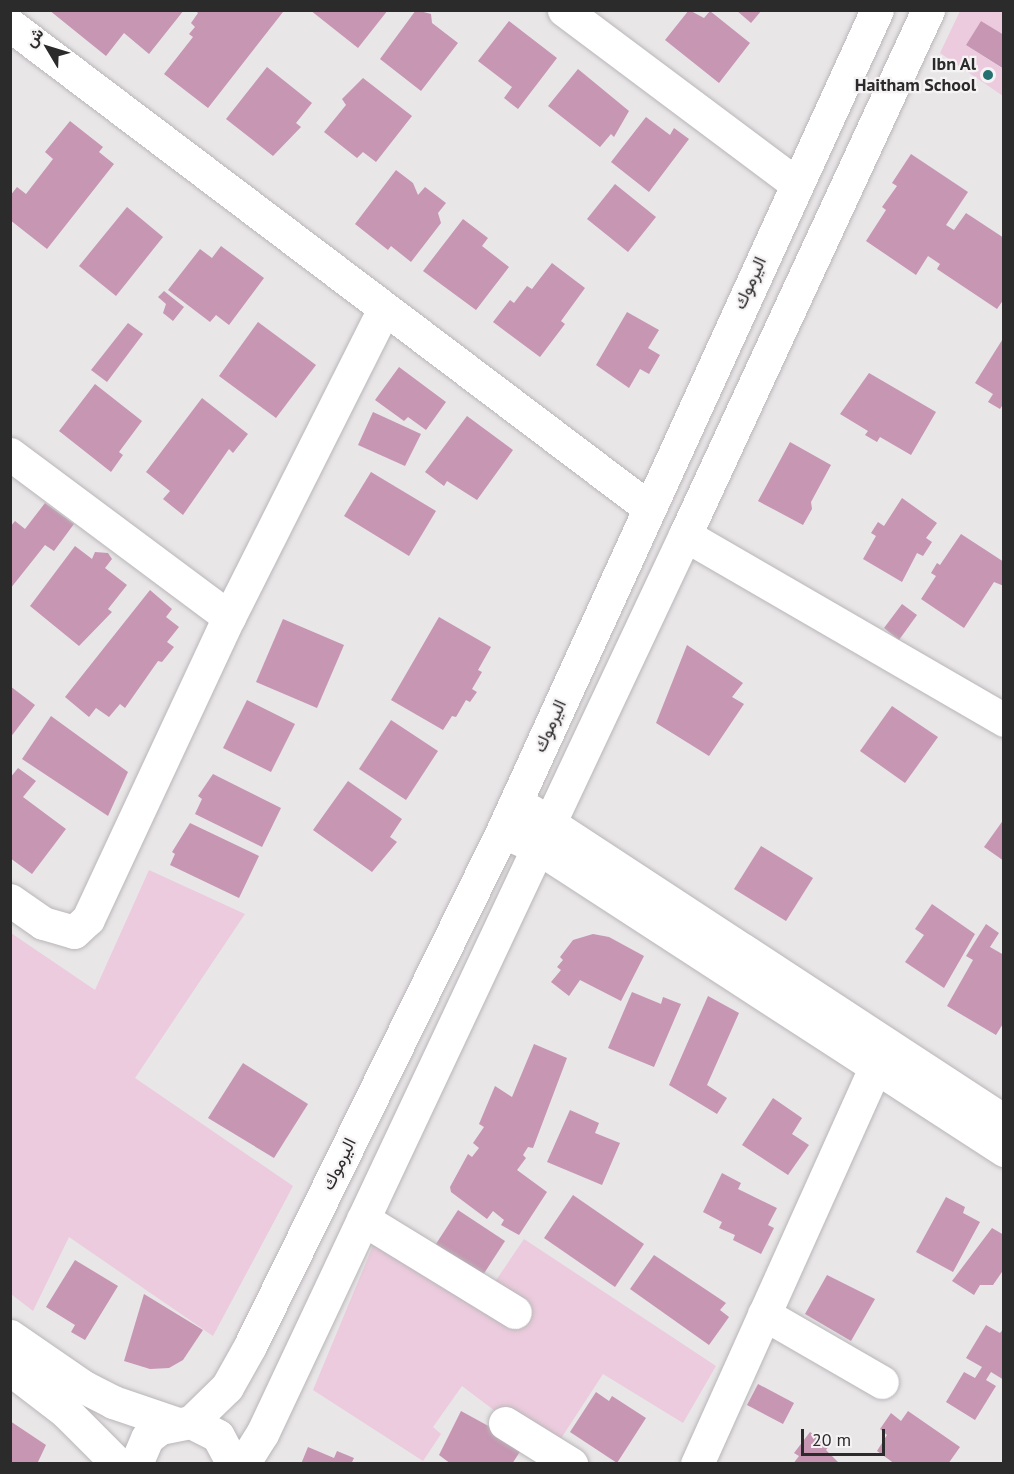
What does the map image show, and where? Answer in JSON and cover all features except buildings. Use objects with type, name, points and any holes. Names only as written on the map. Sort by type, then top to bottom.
[{"type":"street","points":[[564,10],[795,183]]},
{"type":"street","name":"اليرموك","points":[[136,1464],[147,1438],[160,1428],[183,1422],[227,1387],[250,1346],[502,832],[795,183],[877,10]]},
{"type":"street","points":[[243,1464],[262,1434],[686,535],[866,138],[928,10]]},
{"type":"street","points":[[10,24],[649,508]]},
{"type":"street","points":[[10,900],[43,923],[74,932],[88,919],[229,617],[384,309]]},
{"type":"street","points":[[10,454],[229,617]]},
{"type":"street","points":[[686,535],[1004,720]]},
{"type":"street","points":[[515,802],[543,834],[876,1066],[1004,1150]]},
{"type":"street","points":[[502,832],[543,834],[1004,1121]]},
{"type":"street","points":[[697,1464],[876,1066]]},
{"type":"street","points":[[363,1219],[515,1311]]},
{"type":"street","points":[[764,1314],[882,1382]]},
{"type":"street","points":[[10,1336],[84,1387],[113,1402],[183,1422],[218,1436],[233,1464]]},
{"type":"street","points":[[10,1369],[66,1412],[118,1464]]},
{"type":"street","points":[[505,1422],[571,1464]]},
{"type":"shaded area","name":"Ibn Al Haitham School","points":[[960,11],[1003,11],[1003,35],[981,21],[966,45],[1003,69],[1003,96],[940,53]]},
{"type":"shaded area","points":[[149,870],[245,914],[135,1078],[293,1186],[213,1336],[69,1237],[33,1311],[11,1294],[11,933],[95,990]]},
{"type":"shaded area","points":[[377,1236],[482,1301],[524,1239],[716,1366],[683,1423],[603,1374],[560,1440],[506,1406],[499,1414],[462,1386],[433,1427],[441,1434],[423,1461],[313,1390]]},
{"type":"place","name":"Ibn Al Haitham School","points":[[988,75]]}]
